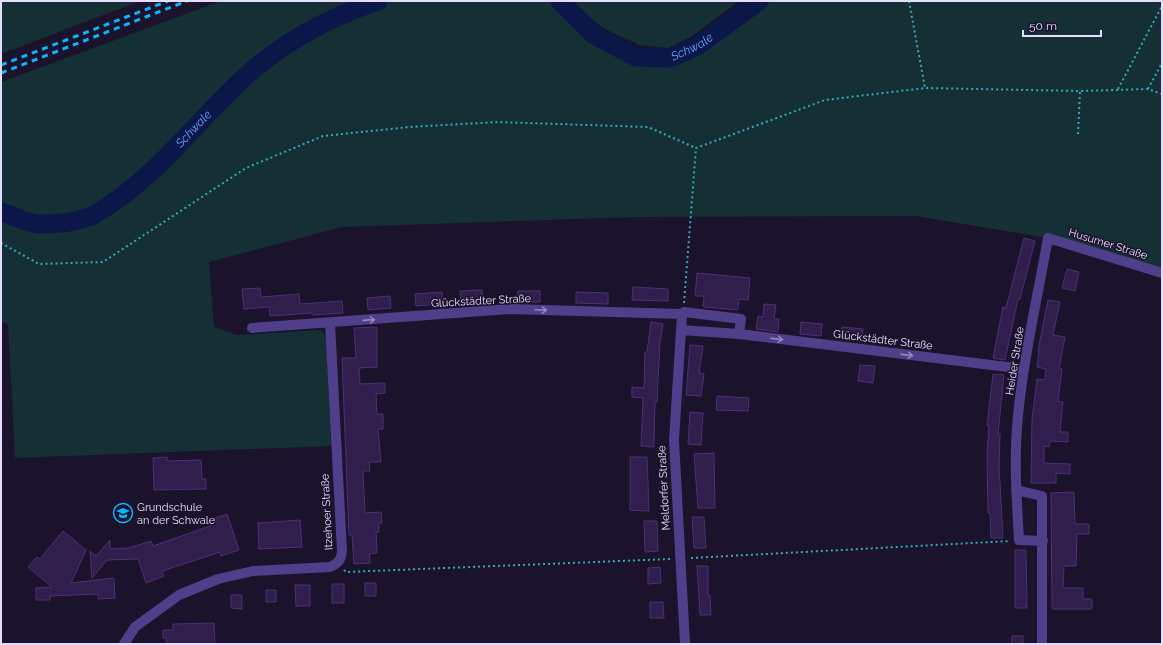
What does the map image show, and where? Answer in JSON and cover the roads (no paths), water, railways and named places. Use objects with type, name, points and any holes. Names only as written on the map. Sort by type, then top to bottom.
[{"type":"street","name":"Husumer Straße","points":[[1048,238],[1162,273]]},
{"type":"street","name":"Heider Straße","points":[[1043,541],[1019,540],[1016,490],[1017,427],[1024,369],[1048,238]]},
{"type":"street","name":"Glückstädter Straße","points":[[330,323],[510,309],[683,313],[741,319],[739,334]]},
{"type":"street","points":[[681,330],[683,313]]},
{"type":"street","points":[[252,328],[330,323]]},
{"type":"street","name":"Itzehoer Straße","points":[[124,644],[135,627],[172,599],[218,579],[253,571],[330,567],[338,563],[342,558],[330,323]]},
{"type":"street","name":"Glückstädter Straße","points":[[681,330],[739,334],[1024,369]]},
{"type":"street","name":"Meldorfer Straße","points":[[681,330],[674,440],[685,644]]},
{"type":"street","points":[[1016,490],[1042,496],[1042,644]]},
{"type":"waterway","name":"Schwale","points":[[1,212],[39,224],[75,221],[95,214],[117,200],[156,167],[228,93],[261,63],[292,41],[308,32],[360,7],[378,1]]},
{"type":"waterway","name":"Schwale","points":[[560,1],[594,35],[636,57],[670,58],[699,45],[759,1]]},
{"type":"railway","points":[[1,65],[168,1]]},
{"type":"railway","points":[[1,73],[187,1]]},
{"type":"place","name":"Grundschule an der Schwale","points":[[123,513]]}]
